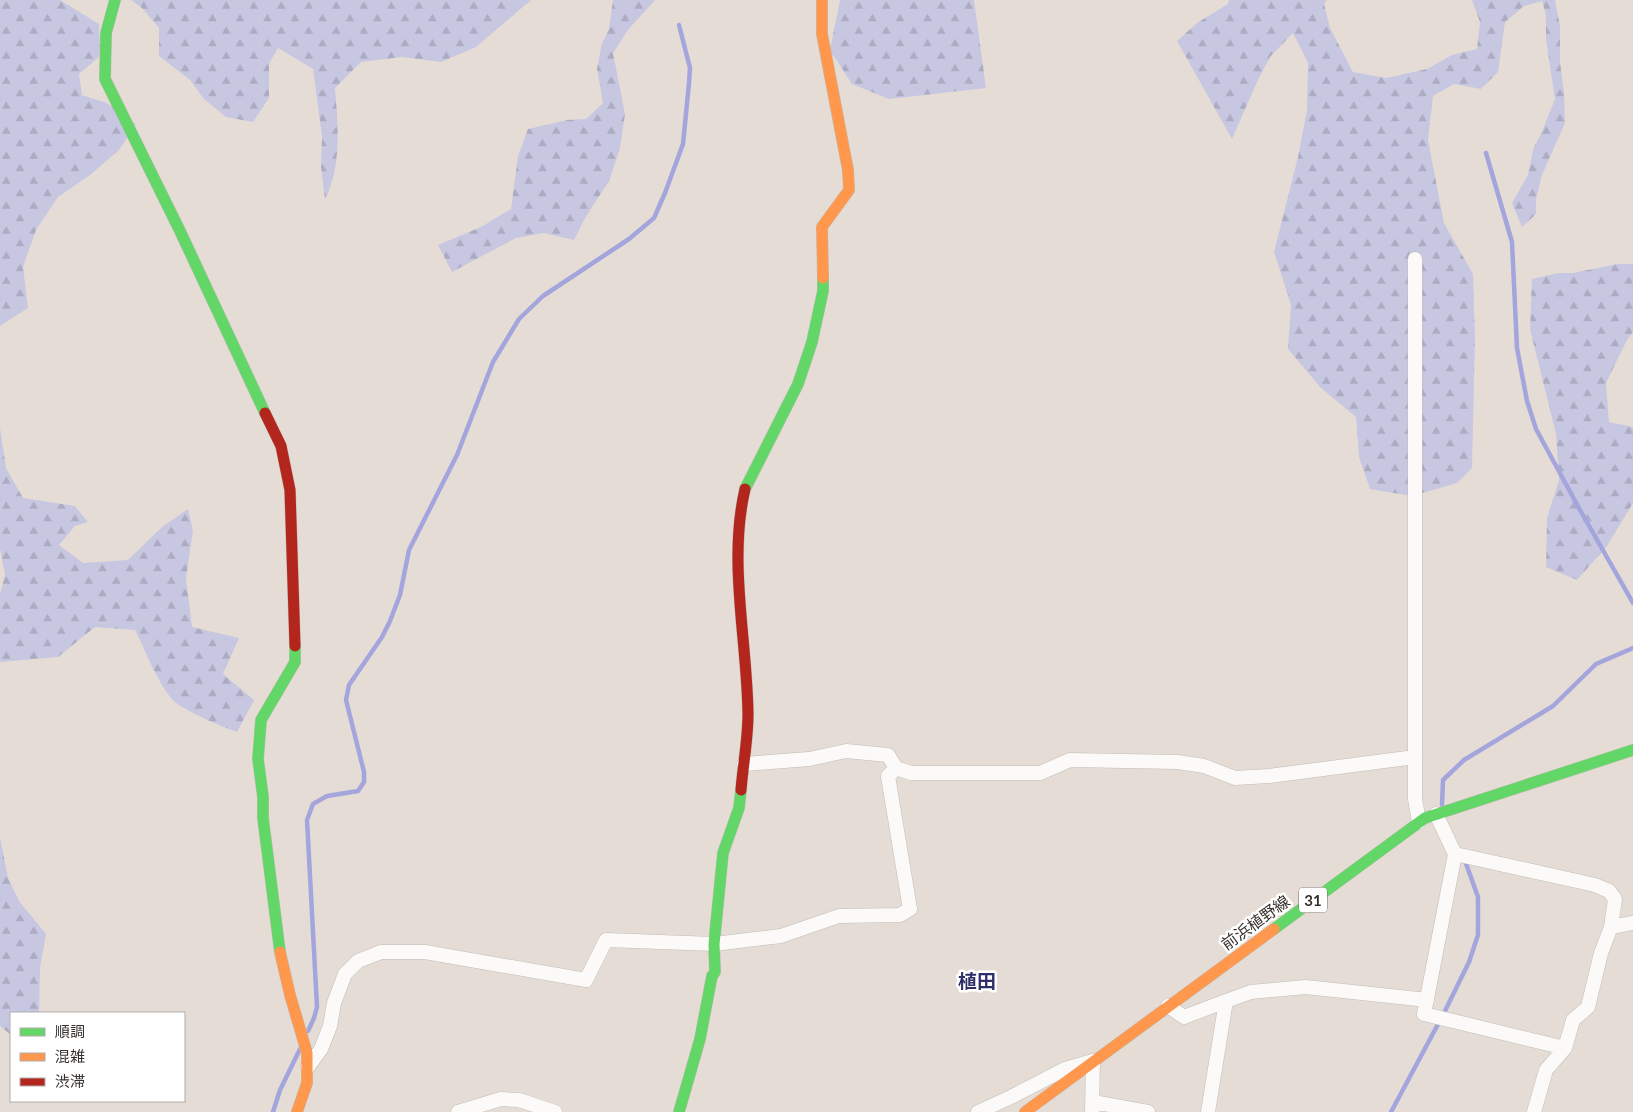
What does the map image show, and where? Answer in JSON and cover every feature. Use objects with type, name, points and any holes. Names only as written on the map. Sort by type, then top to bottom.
[{"type":"street","points":[[114,0],[106,33],[105,79],[180,231],[281,446],[290,490],[295,662],[261,720],[258,759],[263,797],[263,818],[280,951],[290,995],[307,1053],[307,1083],[296,1112]]},
{"type":"street","points":[[679,1112],[700,1038],[712,976],[715,972],[714,944],[723,853],[739,808],[744,764],[748,714],[739,578],[740,512],[746,486],[798,384],[812,342],[823,291],[822,227],[849,190],[848,170],[822,34],[822,0]]},
{"type":"street","points":[[1415,259],[1415,799],[1419,822]]},
{"type":"street","name":"前浜植野線","points":[[1025,1112],[1419,822],[1436,814],[1633,750]]},
{"type":"street","points":[[744,764],[809,759],[846,751],[888,755],[896,768],[912,773],[1040,773],[1070,760],[1178,762],[1204,766],[1235,778],[1268,776],[1415,757]]},
{"type":"street","points":[[308,1067],[321,1049],[330,1026],[334,1003],[345,974],[358,961],[381,952],[425,952],[586,980],[606,940],[714,944],[781,936],[840,916],[900,915],[910,909],[888,776],[896,768]]},
{"type":"street","points":[[1436,814],[1456,854],[1424,1014],[1565,1048]]},
{"type":"street","points":[[1456,854],[1595,884],[1610,891],[1615,899],[1611,927],[1601,953],[1588,1007],[1574,1020],[1565,1048],[1546,1070],[1534,1112]]},
{"type":"street","points":[[1611,927],[1633,923]]},
{"type":"street","points":[[1168,1006],[1184,1017],[1251,992],[1306,987],[1428,1000]]},
{"type":"street","points":[[1208,1112],[1226,1001]]},
{"type":"street","points":[[978,1112],[1064,1069],[1093,1061],[1092,1107],[1148,1112]]},
{"type":"street","points":[[458,1112],[501,1098],[519,1100],[555,1112]]},
{"type":"green space","points":[[0,0],[60,0],[99,24],[100,56],[79,74],[82,95],[107,103],[136,124],[120,149],[90,175],[58,197],[36,230],[23,267],[28,308],[0,326]]},
{"type":"green space","points":[[131,0],[531,0],[476,47],[441,62],[402,57],[361,62],[335,88],[338,145],[334,173],[325,200],[321,167],[322,136],[313,69],[278,48],[269,64],[269,98],[253,122],[226,117],[204,99],[190,80],[159,56],[159,28],[142,8]]},
{"type":"green space","points":[[613,0],[655,0],[628,30],[613,53],[625,114],[620,148],[609,181],[585,218],[574,240],[544,233],[516,238],[452,272],[438,245],[481,227],[511,209],[518,156],[528,129],[567,120],[586,119],[603,103],[597,69],[602,43],[609,29]]},
{"type":"green space","points":[[840,0],[974,0],[986,88],[889,99],[852,84],[830,50]]},
{"type":"green space","points":[[1229,0],[1327,0],[1324,4],[1330,28],[1353,72],[1386,78],[1427,69],[1452,55],[1477,49],[1480,22],[1472,0],[1555,0],[1560,26],[1560,62],[1565,123],[1542,175],[1536,199],[1536,214],[1522,227],[1512,203],[1528,175],[1533,150],[1555,99],[1546,40],[1546,15],[1542,1],[1524,6],[1505,22],[1498,72],[1481,89],[1454,84],[1433,96],[1428,140],[1444,223],[1473,274],[1475,338],[1472,468],[1457,483],[1412,496],[1370,489],[1359,457],[1356,417],[1321,388],[1288,349],[1291,305],[1274,252],[1298,157],[1307,110],[1308,63],[1293,33],[1270,57],[1232,139],[1177,41],[1197,23],[1228,4]]},
{"type":"green space","points":[[1617,264],[1633,264],[1633,332],[1627,340],[1606,383],[1609,422],[1633,427],[1633,503],[1607,546],[1577,580],[1546,567],[1547,518],[1559,480],[1556,434],[1530,329],[1532,279]]},
{"type":"green space","points":[[0,428],[6,468],[23,498],[75,506],[88,522],[75,526],[59,545],[83,563],[128,560],[162,527],[188,509],[193,531],[186,578],[192,627],[239,638],[223,674],[254,700],[237,732],[192,712],[171,698],[156,674],[135,630],[95,627],[58,657],[0,662],[0,594],[5,575],[0,549]]},
{"type":"green space","points":[[0,837],[8,878],[19,901],[46,934],[40,968],[39,1012],[10,1012],[10,1034],[0,1026]]},
{"type":"waterway","points":[[308,1031],[317,1007],[307,820],[313,804],[327,796],[358,791],[364,782],[364,772],[346,700],[349,685],[382,637],[390,621],[400,595],[409,550],[457,455],[493,362],[519,319],[543,296],[629,239],[654,218],[683,144],[690,68],[679,25]]},
{"type":"waterway","points":[[1486,153],[1512,242],[1517,348],[1527,401],[1536,429],[1633,603]]},
{"type":"waterway","points":[[1442,805],[1443,780],[1464,760],[1553,706],[1596,664],[1633,648]]},
{"type":"waterway","points":[[1391,1112],[1444,1013],[1469,962],[1478,935],[1478,897],[1464,858]]},
{"type":"waterway","points":[[273,1112],[280,1090],[300,1049]]},
{"type":"traffic: fast","points":[[115,0],[106,33],[105,79],[180,231],[265,413]]},
{"type":"traffic: fast","points":[[745,489],[798,384],[812,342],[823,291],[823,278]]},
{"type":"traffic: fast","points":[[280,952],[263,818],[263,797],[258,759],[261,720],[295,662],[295,646]]},
{"type":"traffic: fast","points":[[1274,929],[1425,818],[1633,750]]},
{"type":"traffic: fast","points":[[679,1112],[700,1039],[712,976],[715,972],[714,944],[723,853],[739,808],[741,790]]},
{"type":"traffic: slow","points":[[822,0],[822,34],[848,170],[849,190],[822,227],[823,278]]},
{"type":"traffic: slow","points":[[1025,1112],[1274,929]]},
{"type":"traffic: slow","points":[[280,952],[307,1053],[307,1083],[297,1112]]},
{"type":"traffic: jam","points":[[265,413],[281,446],[290,490],[295,646]]},
{"type":"traffic: jam","points":[[741,790],[748,714],[738,572],[738,544],[745,489]]},
{"type":"district","name":"植田","points":[[977,980]]}]
